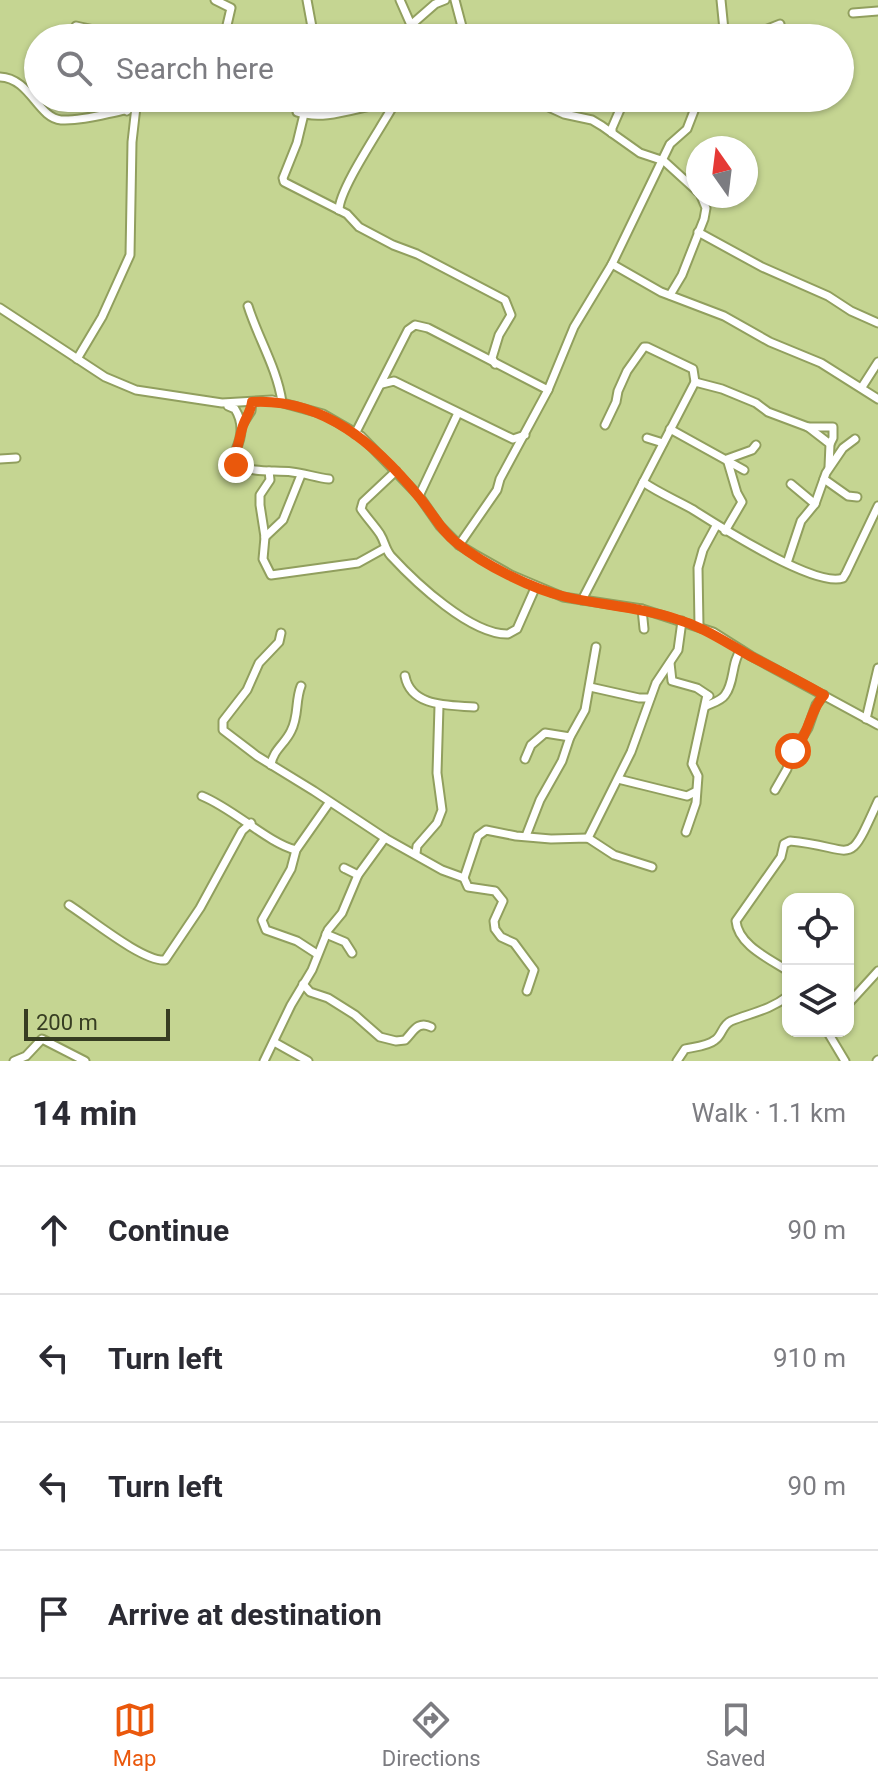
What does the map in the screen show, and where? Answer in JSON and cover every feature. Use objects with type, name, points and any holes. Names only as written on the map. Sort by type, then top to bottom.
[{"type":"street","points":[[215,0],[231,8],[227,24]]},
{"type":"street","points":[[307,0],[311,24]]},
{"type":"street","points":[[400,0],[408,24]]},
{"type":"street","points":[[418,24],[435,4],[445,0]]},
{"type":"street","points":[[455,0],[461,24]]},
{"type":"street","points":[[721,0],[723,24]]},
{"type":"street","points":[[853,13],[878,11]]},
{"type":"street","points":[[0,77],[8,77],[24,88]]},
{"type":"street","points":[[50,112],[57,119],[85,119],[116,112]]},
{"type":"street","points":[[77,359],[102,317],[130,255],[132,142],[137,112]]},
{"type":"street","points":[[297,112],[340,112]]},
{"type":"street","points":[[339,210],[354,174],[390,112]]},
{"type":"street","points":[[560,112],[592,120],[640,153],[664,161],[686,182]]},
{"type":"street","points":[[612,133],[619,112]]},
{"type":"street","points":[[459,545],[497,490],[548,390],[574,327],[612,264],[670,144],[687,129],[694,112]]},
{"type":"street","points":[[304,114],[283,181],[339,210],[359,227],[505,300],[511,315],[495,348],[492,358],[495,364]]},
{"type":"street","points":[[670,295],[682,275],[706,213],[704,208]]},
{"type":"street","points":[[698,232],[878,323]]},
{"type":"street","points":[[612,264],[670,295],[724,316],[770,342],[821,363],[878,399]]},
{"type":"street","points":[[248,306],[279,381],[282,402]]},
{"type":"street","points":[[0,321],[4,311],[105,377],[136,390],[233,407],[242,425]]},
{"type":"street","points":[[355,434],[408,330],[418,325],[548,390]]},
{"type":"street","points":[[582,600],[695,382],[691,367],[644,347],[628,369],[605,425]]},
{"type":"street","points":[[862,387],[878,362]]},
{"type":"street","points":[[387,371],[392,380],[513,439],[525,435]]},
{"type":"street","points":[[380,385],[392,380]]},
{"type":"street","points":[[695,382],[756,403],[768,412],[808,427],[830,444]]},
{"type":"street","points":[[538,385],[542,400]]},
{"type":"street","points":[[215,402],[282,402],[323,414],[355,434],[396,471],[440,526],[467,550],[563,597],[642,609],[699,626],[878,725]]},
{"type":"street","points":[[252,402],[251,411],[242,425],[234,462],[249,470],[291,472],[329,479]]},
{"type":"street","points":[[419,496],[458,413]]},
{"type":"street","points":[[808,427],[833,427],[829,467]]},
{"type":"street","points":[[670,429],[744,470]]},
{"type":"street","points":[[647,438],[663,443]]},
{"type":"street","points":[[787,563],[801,521],[815,504],[829,467],[843,448],[855,439]]},
{"type":"street","points":[[727,459],[752,450],[756,445]]},
{"type":"street","points":[[0,459],[16,458]]},
{"type":"street","points":[[725,531],[742,502],[727,459]]},
{"type":"street","points":[[269,471],[270,480],[260,499],[265,565],[268,573],[276,576]]},
{"type":"street","points":[[396,471],[361,505],[364,514],[382,537],[385,548],[429,594],[493,632],[513,633],[536,586]]},
{"type":"street","points":[[265,537],[283,520],[301,475]]},
{"type":"street","points":[[824,479],[848,496],[857,497]]},
{"type":"street","points":[[643,482],[725,531],[826,580],[843,578],[862,534],[877,511]]},
{"type":"street","points":[[791,484],[815,504]]},
{"type":"street","points":[[699,626],[698,568],[703,550],[716,526]]},
{"type":"street","points":[[466,535],[467,550]]},
{"type":"street","points":[[267,580],[358,563],[385,548]]},
{"type":"street","points":[[642,609],[644,629]]},
{"type":"street","points":[[588,838],[618,779],[658,678],[670,663],[680,640],[682,621]]},
{"type":"street","points":[[281,633],[279,642],[259,663],[247,690],[221,727],[228,736],[385,838],[442,870],[464,878]]},
{"type":"street","points":[[526,836],[540,800],[585,710],[596,647]]},
{"type":"street","points":[[706,706],[725,696],[731,684],[737,654],[741,650]]},
{"type":"street","points":[[670,663],[672,681],[697,688],[718,701]]},
{"type":"street","points":[[866,719],[878,668]]},
{"type":"street","points":[[405,676],[411,693],[439,706],[449,703],[474,707]]},
{"type":"street","points":[[271,765],[274,754],[297,719],[296,700],[301,686]]},
{"type":"street","points":[[590,687],[650,698]]},
{"type":"street","points":[[686,832],[696,803],[698,776],[692,764],[707,695]]},
{"type":"street","points":[[775,790],[808,728],[816,705],[824,695]]},
{"type":"street","points":[[406,848],[434,827],[442,810],[437,773],[439,706]]},
{"type":"street","points":[[525,759],[531,745],[545,733],[570,737]]},
{"type":"street","points":[[618,779],[687,796],[695,792]]},
{"type":"street","points":[[202,796],[226,807],[296,850]]},
{"type":"street","points":[[782,967],[744,939],[736,921],[781,857],[784,844],[790,841],[842,852],[851,850],[859,844],[875,818],[878,801]]},
{"type":"street","points":[[317,954],[297,941],[273,934],[262,923],[291,869],[296,850],[329,803]]},
{"type":"street","points":[[69,905],[136,951],[159,961],[165,960],[200,908],[242,831],[251,823]]},
{"type":"street","points":[[527,991],[534,974],[530,962],[514,943],[501,937],[495,929],[494,921],[503,901],[495,891],[468,887],[464,878],[478,836],[483,831],[567,841],[588,838],[614,855],[652,867]]},
{"type":"street","points":[[416,853],[423,836]]},
{"type":"street","points":[[264,1061],[326,934],[342,913],[358,875],[385,838]]},
{"type":"street","points":[[344,868],[358,875]]},
{"type":"street","points":[[326,934],[345,942],[352,953]]},
{"type":"street","points":[[854,997],[878,971]]},
{"type":"street","points":[[303,984],[310,992],[328,998],[355,1015],[384,1039],[405,1040],[417,1027],[431,1027]]},
{"type":"street","points":[[677,1061],[685,1049],[714,1041],[730,1022],[746,1014],[764,1011],[782,1000]]},
{"type":"street","points":[[831,1037],[845,1061]]},
{"type":"street","points":[[14,1061],[26,1056],[37,1042],[45,1039],[85,1061]]},
{"type":"street","points":[[274,1042],[308,1061]]},
{"type":"route","points":[[236,465],[232,459],[252,402],[272,400],[323,414],[361,436],[419,496],[440,526],[459,545],[511,575],[563,597],[642,609],[699,626],[824,695],[816,705],[798,747],[793,751]]}]
